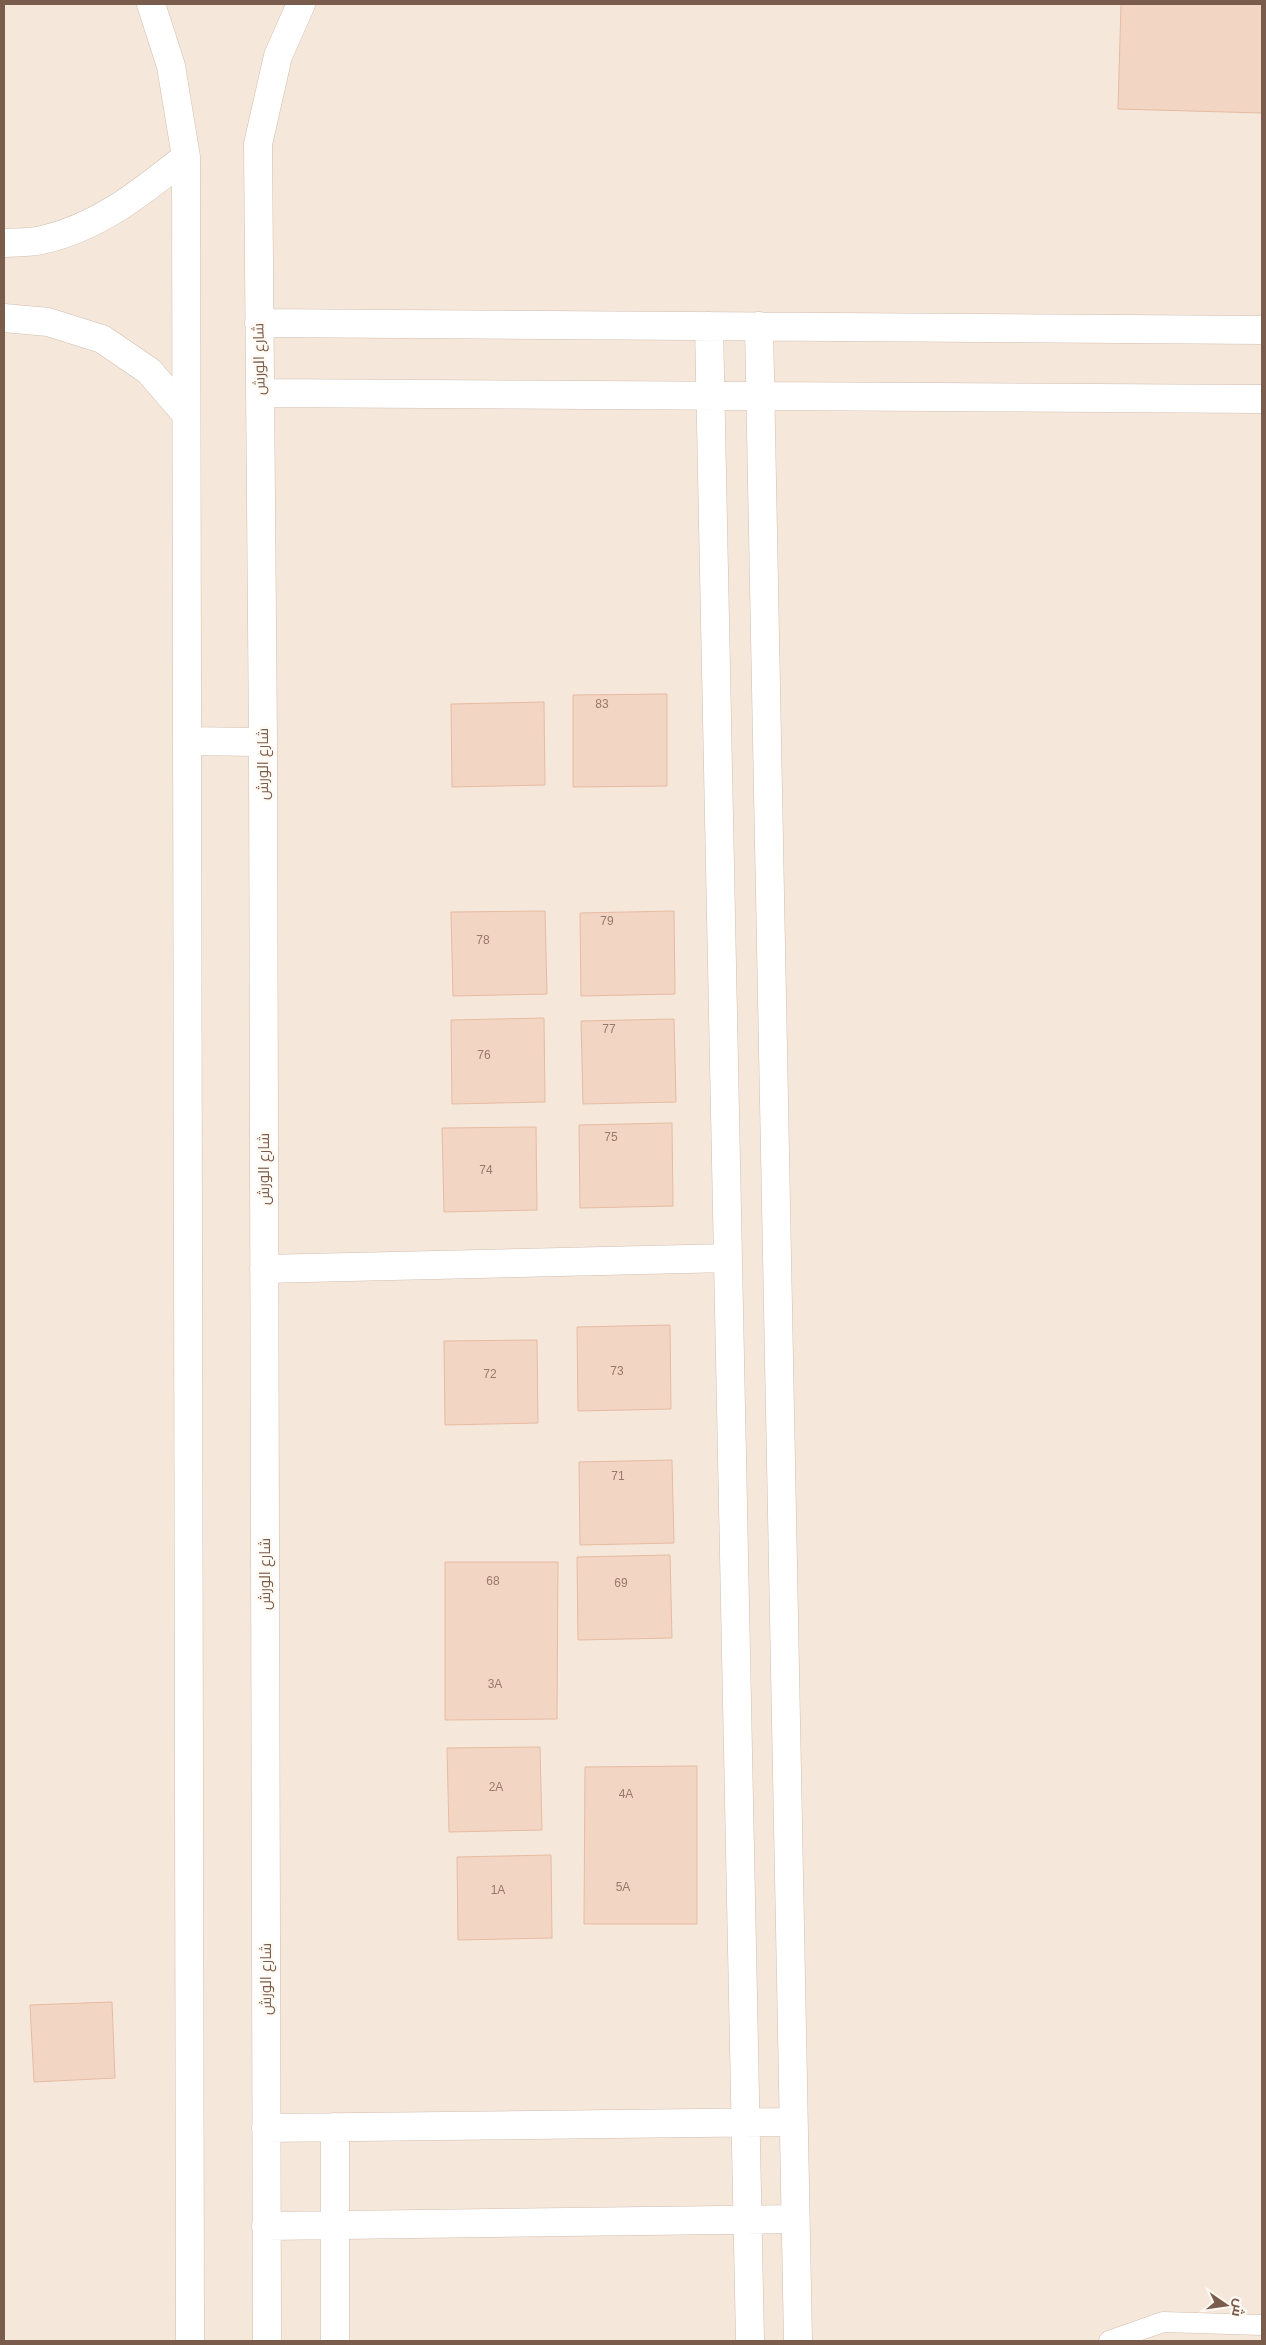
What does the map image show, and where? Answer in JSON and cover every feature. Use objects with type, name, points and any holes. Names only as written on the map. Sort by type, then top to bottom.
[{"type":"street","points":[[151,4],[171,66],[186,157],[190,2341]]},
{"type":"street","name":"شارع الورش","points":[[267,2341],[263,742],[258,144],[278,56],[301,4]]},
{"type":"street","points":[[4,243],[42,240],[91,224],[137,196],[186,157]]},
{"type":"street","points":[[4,318],[48,322],[102,340],[149,371],[186,414]]},
{"type":"street","points":[[259,323],[1262,330]]},
{"type":"street","points":[[709,326],[744,2122],[750,2341]]},
{"type":"street","points":[[759,326],[792,2122],[798,2341]]},
{"type":"street","points":[[260,393],[1262,399]]},
{"type":"street","points":[[187,741],[263,742]]},
{"type":"street","points":[[264,1268],[728,1258]]},
{"type":"street","points":[[266,2128],[792,2122]]},
{"type":"street","points":[[335,2128],[335,2341]]},
{"type":"street","points":[[266,2226],[795,2219]]},
{"type":"lane","points":[[1109,2341],[1163,2322],[1262,2325]]},
{"type":"shaded area","points":[[4,4],[1262,4],[1262,2341],[4,2341]]},
{"type":"building","points":[[1121,4],[1262,4],[1262,113],[1118,109]]},
{"type":"building","points":[[667,694],[667,786],[573,787],[573,695]]},
{"type":"building","points":[[544,702],[545,785],[452,787],[451,704]]},
{"type":"building","points":[[545,911],[547,994],[453,996],[451,912]]},
{"type":"building","points":[[674,911],[675,994],[581,996],[580,913]]},
{"type":"building","points":[[544,1018],[545,1102],[452,1104],[451,1020]]},
{"type":"building","points":[[674,1019],[676,1102],[583,1104],[581,1021]]},
{"type":"building","points":[[672,1123],[673,1206],[580,1208],[579,1125]]},
{"type":"building","points":[[536,1127],[537,1210],[444,1212],[442,1128]]},
{"type":"building","points":[[670,1325],[671,1409],[578,1411],[577,1327]]},
{"type":"building","points":[[537,1340],[538,1423],[445,1425],[444,1341]]},
{"type":"building","points":[[672,1460],[674,1543],[580,1545],[579,1462]]},
{"type":"building","points":[[670,1555],[672,1638],[578,1640],[577,1557]]},
{"type":"building","points":[[445,1562],[558,1562],[557,1719],[445,1720]]},
{"type":"building","points":[[540,1747],[542,1830],[449,1832],[447,1748]]},
{"type":"building","points":[[697,1766],[697,1924],[584,1924],[585,1767]]},
{"type":"building","points":[[551,1855],[552,1938],[458,1940],[457,1857]]},
{"type":"building","points":[[112,2002],[115,2078],[34,2082],[30,2005]]}]
